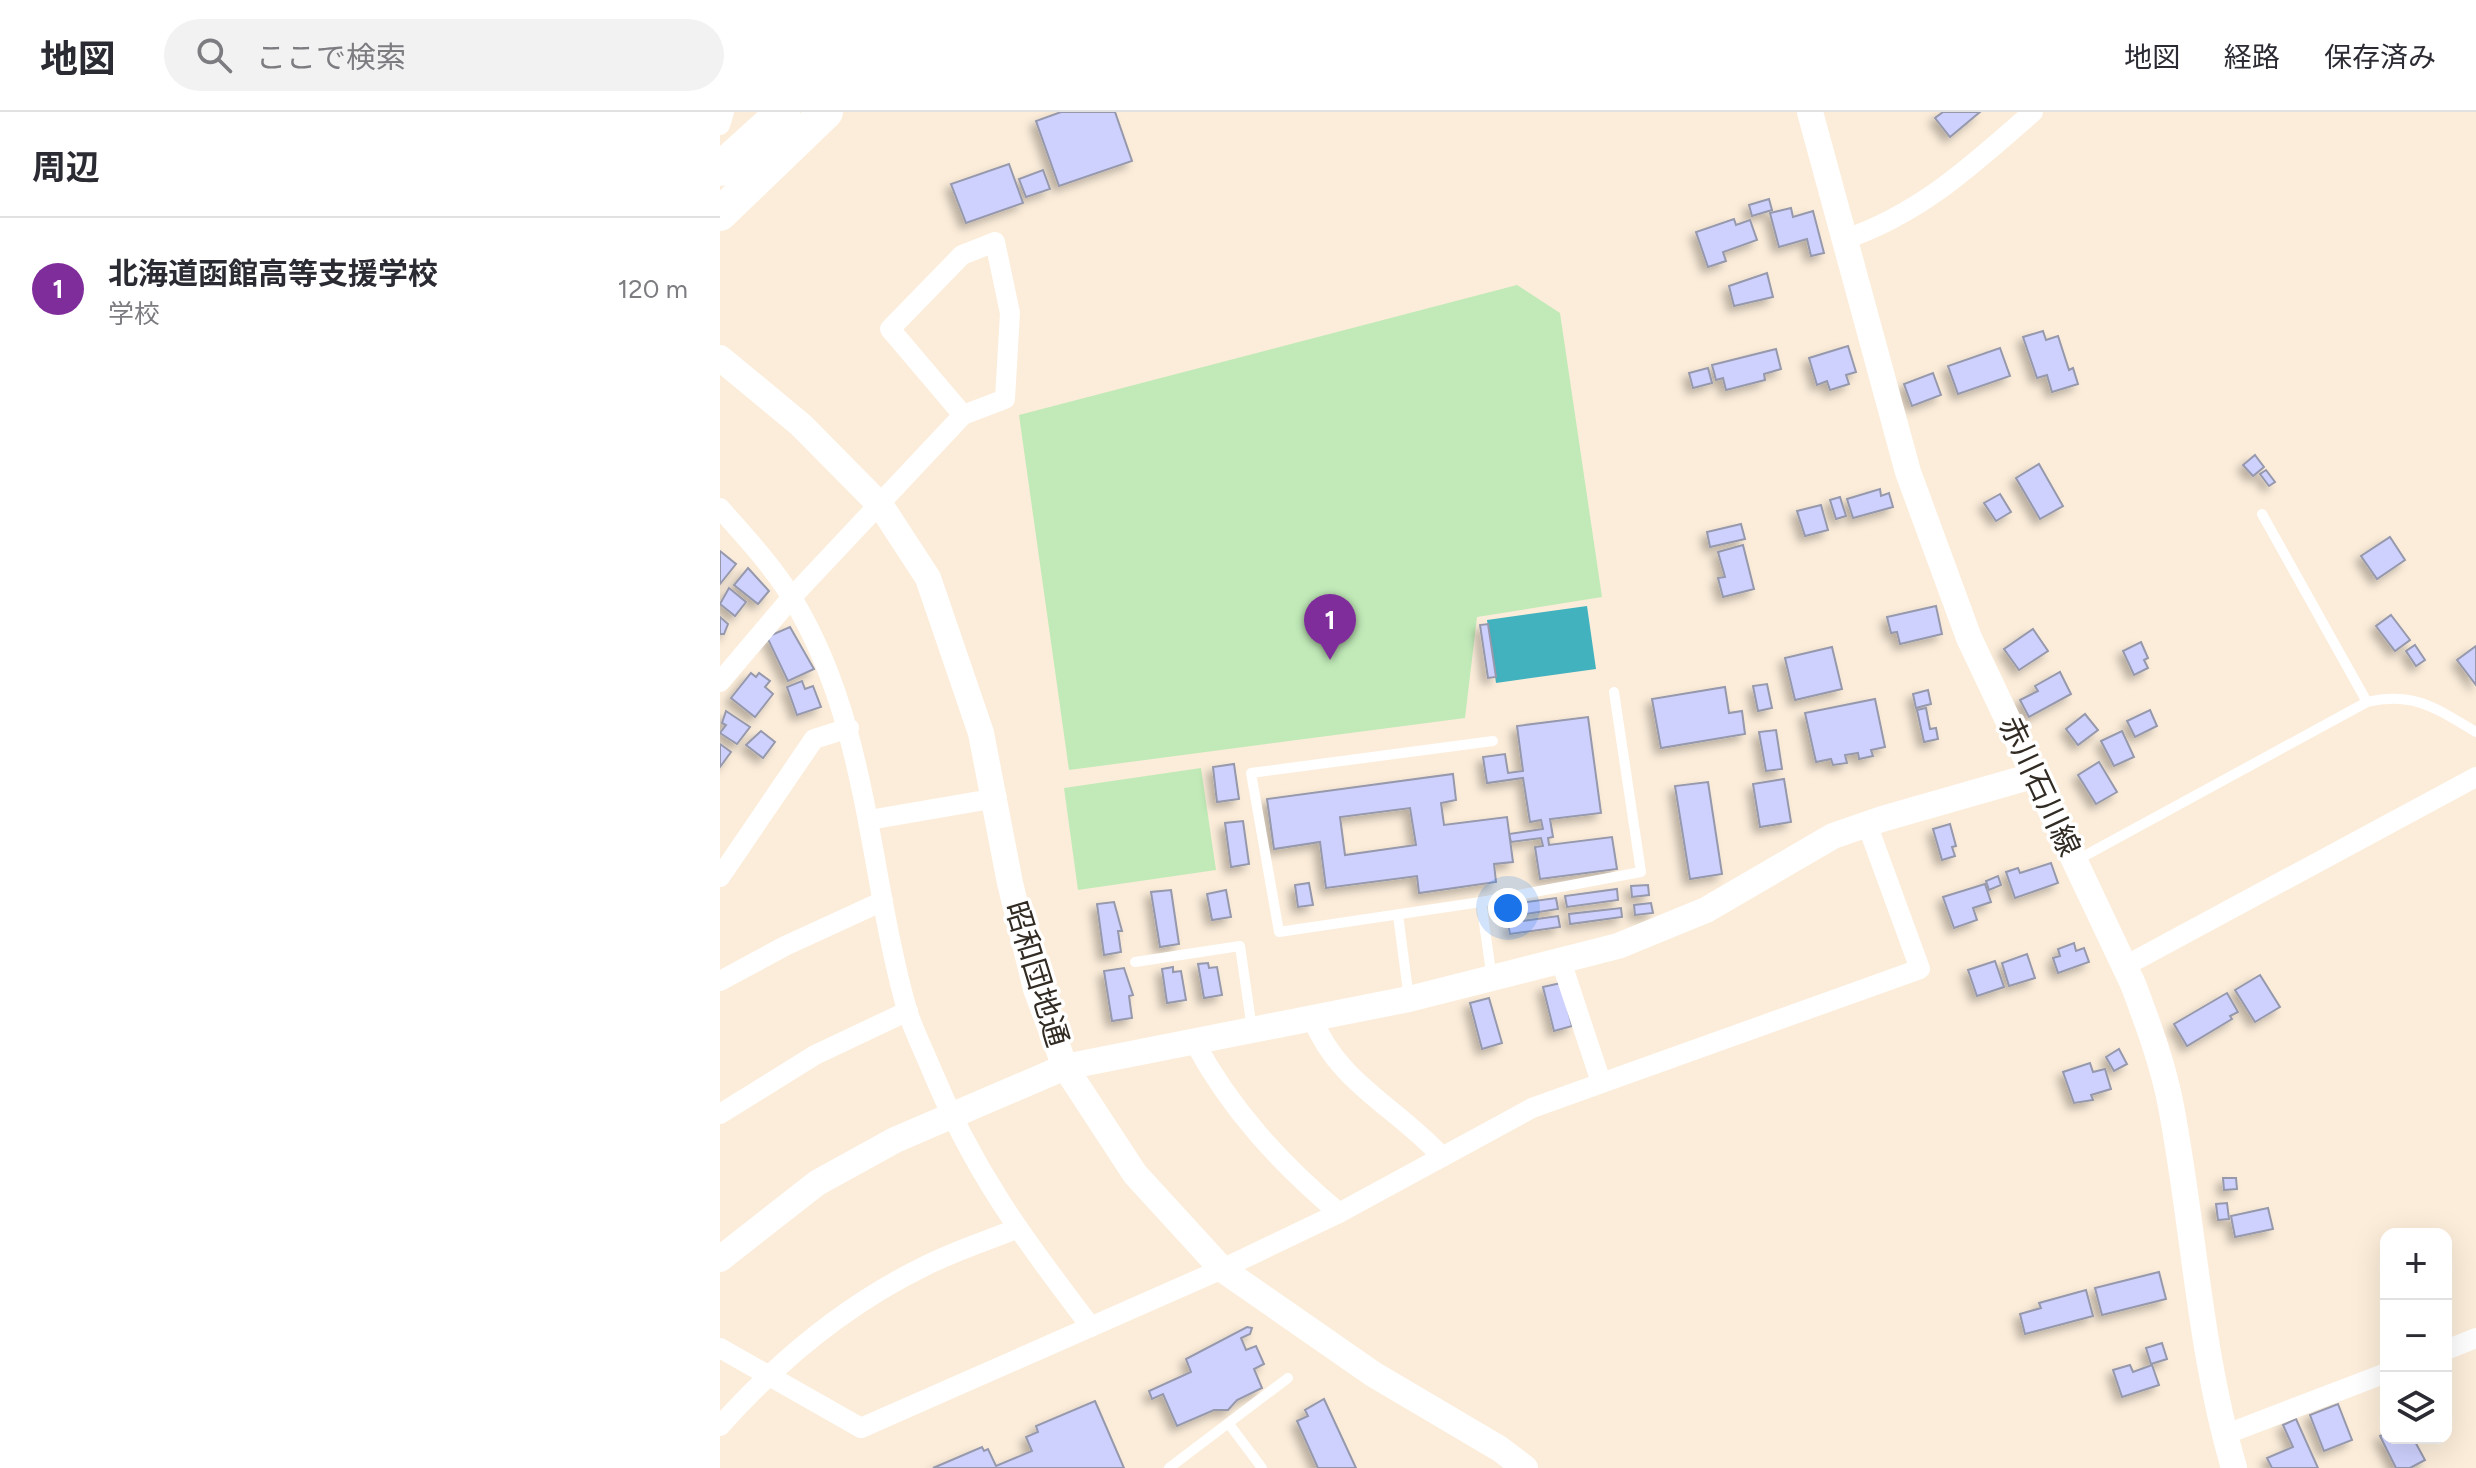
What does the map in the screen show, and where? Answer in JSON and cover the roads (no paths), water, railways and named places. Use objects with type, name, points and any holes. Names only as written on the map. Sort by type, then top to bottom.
[{"type":"highway","points":[[720,169],[783,112]]},
{"type":"highway","points":[[720,214],[826,112]]},
{"type":"street","points":[[720,125],[724,112]]},
{"type":"street","name":"赤川石川線","points":[[1810,112],[1908,472],[1969,638],[2125,966],[2154,1038],[2171,1106],[2201,1321],[2224,1435],[2234,1468]]},
{"type":"street","points":[[1846,239],[1917,208],[2033,112]]},
{"type":"street","points":[[720,682],[792,597],[881,506],[963,415],[1005,399],[1010,313],[995,242],[962,255],[890,329],[963,415]]},
{"type":"street","name":"昭和団地通","points":[[720,358],[801,425],[881,506],[928,578],[981,733],[997,798],[1010,883],[1036,989],[1065,1067],[1135,1174],[1222,1269],[1373,1374],[1500,1449],[1525,1468]]},
{"type":"street","points":[[720,508],[792,597],[825,662],[849,728],[908,1011],[951,1118],[985,1182],[1016,1229],[1091,1327]]},
{"type":"street","points":[[720,877],[814,739],[849,728]]},
{"type":"street","points":[[720,1259],[817,1183],[895,1140],[1065,1067],[1409,999],[1618,946],[1706,910],[1786,860],[1833,836],[2036,775]]},
{"type":"street","points":[[2125,966],[2476,777]]},
{"type":"street","points":[[869,820],[997,798]]},
{"type":"street","points":[[720,1348],[861,1428],[1222,1269],[1339,1213],[1532,1108],[1920,969],[1867,824]]},
{"type":"street","points":[[720,981],[785,946],[883,901]]},
{"type":"street","points":[[1561,961],[1601,1082]]},
{"type":"street","points":[[720,1114],[815,1055],[908,1011]]},
{"type":"street","points":[[1312,1017],[1321,1042],[1342,1069],[1442,1157]]},
{"type":"street","points":[[1194,1041],[1230,1104],[1311,1189],[1339,1213]]},
{"type":"street","points":[[720,1426],[767,1374],[833,1319],[925,1265],[1016,1229]]},
{"type":"street","points":[[2452,1348],[2476,1338]]},
{"type":"street","points":[[2224,1435],[2380,1375]]},
{"type":"lane","points":[[2262,514],[2367,702]]},
{"type":"lane","points":[[1493,741],[1251,773],[1279,932],[1481,902],[1641,872],[1614,692]]},
{"type":"lane","points":[[2075,860],[2367,702],[2390,696],[2408,698],[2433,707],[2476,732]]},
{"type":"lane","points":[[1481,902],[1492,980]]},
{"type":"lane","points":[[1398,915],[1409,999]]},
{"type":"lane","points":[[1135,962],[1240,946],[1252,1029]]},
{"type":"lane","points":[[1169,1468],[1288,1378]]},
{"type":"lane","points":[[1229,1424],[1262,1468]]},
{"type":"water","points":[[1587,606],[1596,669],[1496,683],[1487,620]]},
{"type":"place","name":"北海道函館高等支援学校","points":[[1330,660]]}]
